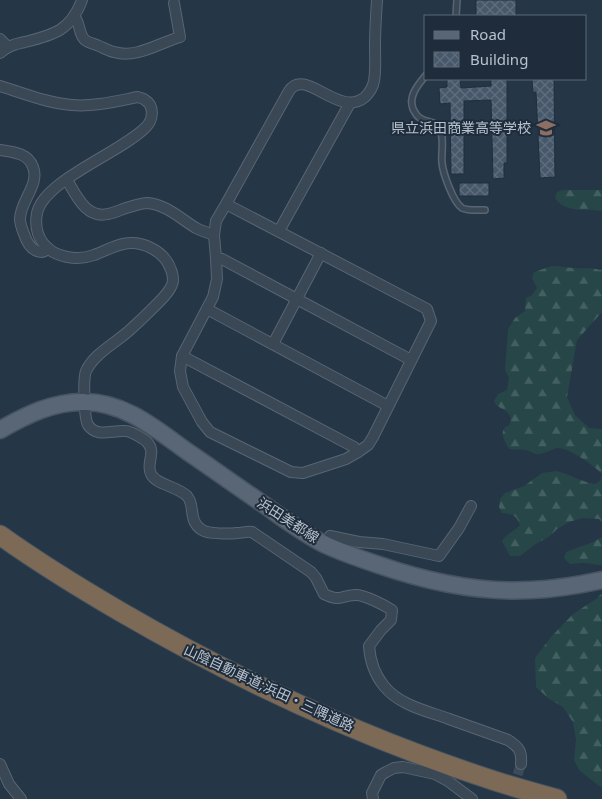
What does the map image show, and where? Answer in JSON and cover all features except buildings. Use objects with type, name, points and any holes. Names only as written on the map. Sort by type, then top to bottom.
[{"type":"highway","name":"山陰自動車道;浜田・三隅道路","points":[[0,535],[34,558],[174,643],[254,684],[414,753],[492,780],[557,799]]},
{"type":"main road","name":"浜田美都線","points":[[0,430],[46,408],[72,402],[114,406],[143,420],[291,524],[326,545],[346,554],[434,581],[468,587],[530,590],[559,588],[602,580]]},
{"type":"street","points":[[2,46],[50,36],[66,26],[78,11],[82,0]]},
{"type":"street","points":[[226,204],[427,309],[431,321],[373,437],[368,445],[346,459],[312,471],[303,473],[291,472],[210,432],[202,422],[183,387],[180,371],[182,356],[213,297],[217,279],[214,235],[216,221],[292,86],[297,83],[303,84],[334,99],[350,103],[366,96],[374,80],[376,0]]},
{"type":"street","points":[[74,16],[78,21],[84,40],[115,53],[130,54],[180,37],[174,3]]},
{"type":"street","points":[[0,86],[52,102],[73,105],[90,105],[138,97],[145,100],[152,108],[152,117],[147,127],[66,180],[45,197],[37,212],[36,221],[39,236],[48,248],[58,254],[82,258],[123,244],[136,244],[152,248],[163,256],[171,269],[173,282],[164,296],[132,329],[96,357],[86,371],[84,389],[86,422],[90,428],[105,433],[132,432],[147,442],[152,455],[148,468],[151,475],[157,481],[176,488],[186,495],[191,506],[193,520],[205,532],[252,532],[311,572],[324,594],[331,598],[339,599],[356,595],[384,604],[392,610],[391,620],[369,646],[370,659],[384,686],[394,696],[413,706],[508,740],[516,745],[520,751],[522,757],[521,764]]},
{"type":"street","points":[[279,231],[350,103]]},
{"type":"street","points":[[0,150],[21,154],[32,164],[34,180],[22,210],[21,224],[25,238],[31,247],[43,253],[48,248]]},
{"type":"street","points":[[66,180],[84,206],[94,214],[108,214],[134,205],[148,203],[166,208],[198,229],[214,235]]},
{"type":"street","points":[[273,344],[321,253]]},
{"type":"street","points":[[216,258],[411,360]]},
{"type":"street","points":[[207,309],[388,406]]},
{"type":"street","points":[[182,356],[354,447],[358,452]]},
{"type":"street","points":[[326,545],[330,536],[359,542],[383,544],[439,556],[459,528],[471,506]]},
{"type":"street","points":[[0,764],[9,784],[21,799]]},
{"type":"street","points":[[373,799],[372,793],[380,775],[403,767],[435,774],[472,799]]},
{"type":"lane","points":[[456,15],[457,0]]},
{"type":"lane","points":[[424,77],[414,92],[412,105],[420,119],[435,123],[439,128],[442,135],[442,164],[452,196],[462,208],[485,210]]},
{"type":"green space","points":[[563,190],[602,190],[602,211],[570,208],[559,203],[555,198],[557,192]]},
{"type":"green space","points":[[552,266],[602,269],[602,312],[577,340],[567,397],[575,415],[589,428],[602,429],[602,474],[582,458],[563,449],[556,448],[538,454],[527,450],[509,449],[504,439],[503,431],[511,420],[507,412],[496,405],[494,401],[498,394],[507,390],[509,378],[505,370],[508,329],[515,318],[525,311],[526,298],[532,295],[537,288],[532,278],[534,272]]},
{"type":"green space","points":[[556,471],[595,484],[601,480],[602,475],[602,522],[599,519],[583,518],[569,522],[520,556],[510,556],[502,541],[520,525],[514,516],[502,513],[499,507],[500,499],[505,493],[524,486],[542,473]]},
{"type":"green space","points":[[602,537],[602,565],[570,564],[564,558],[566,552]]},
{"type":"green space","points":[[602,593],[602,787],[579,770],[574,760],[576,740],[573,722],[563,707],[548,698],[536,687],[535,658],[551,637],[573,614]]},
{"type":"tunnel","points":[[513,789],[521,764]]},
{"type":"place","name":"県立浜田商業高等学校","points":[[546,128]]}]
